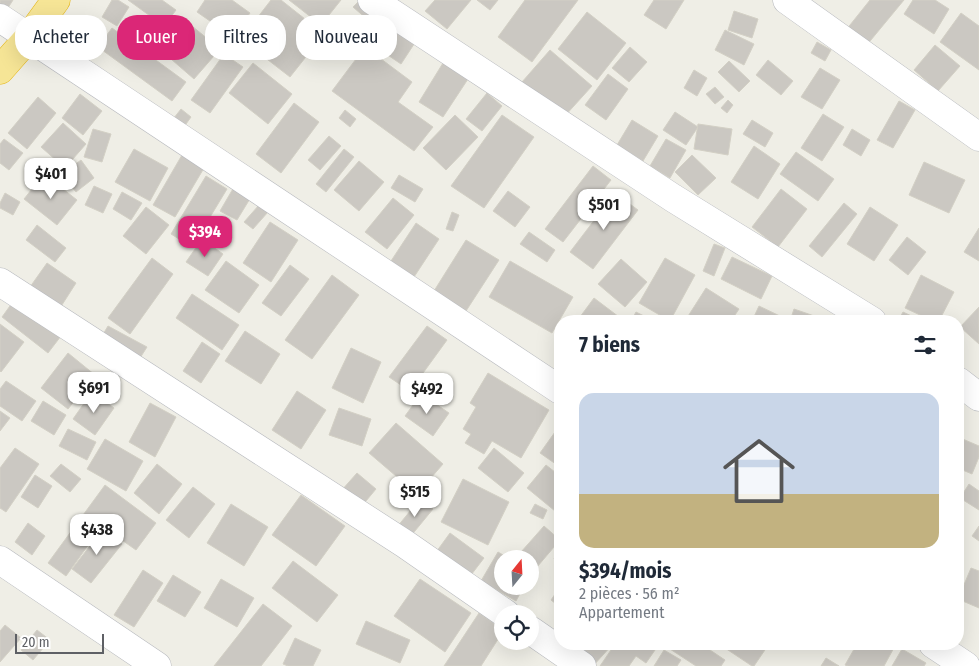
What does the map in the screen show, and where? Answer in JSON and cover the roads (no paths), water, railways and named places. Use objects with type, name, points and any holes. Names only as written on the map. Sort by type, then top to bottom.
[{"type":"highway","points":[[45,15],[56,0]]},
{"type":"highway","points":[[0,70],[15,52]]},
{"type":"street","points":[[372,0],[673,198],[862,315]]},
{"type":"street","points":[[787,0],[979,137]]},
{"type":"street","points":[[0,18],[15,27]]},
{"type":"street","points":[[65,60],[554,386]]},
{"type":"street","points":[[0,282],[405,544],[494,606]]},
{"type":"street","points":[[964,385],[979,396]]},
{"type":"street","points":[[0,560],[157,666]]},
{"type":"street","points":[[539,636],[554,647]]},
{"type":"street","points":[[559,650],[582,666]]},
{"type":"street","points":[[942,650],[966,666]]}]
